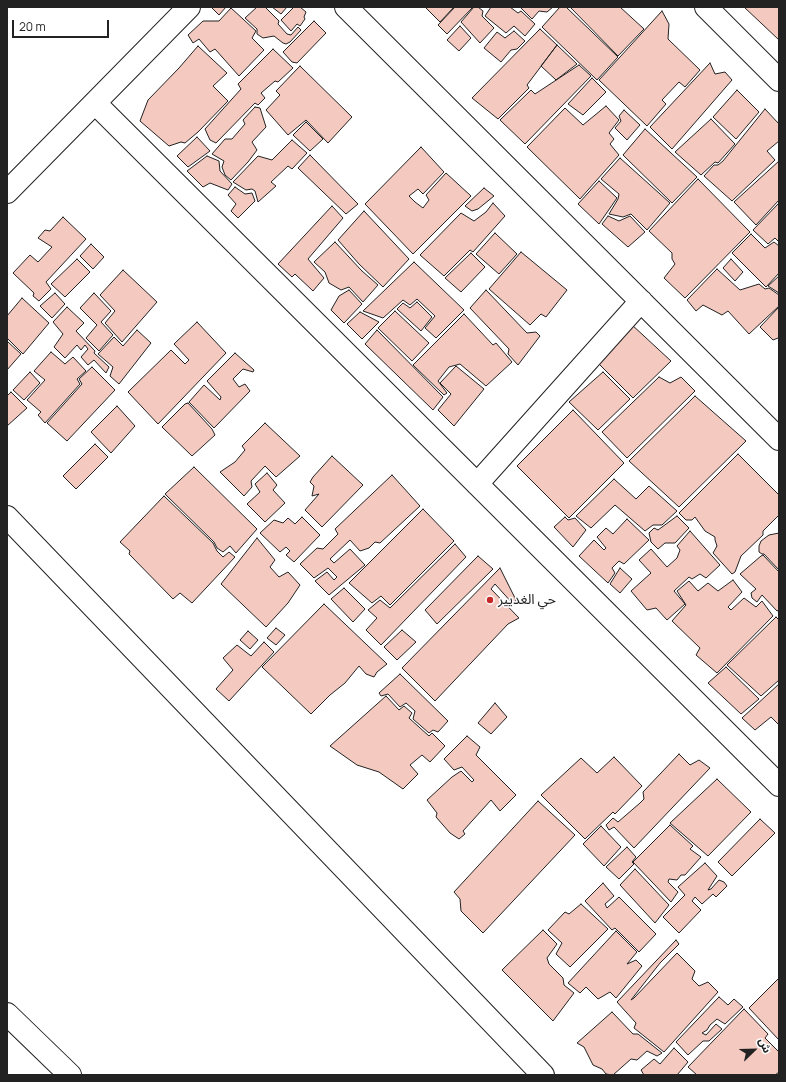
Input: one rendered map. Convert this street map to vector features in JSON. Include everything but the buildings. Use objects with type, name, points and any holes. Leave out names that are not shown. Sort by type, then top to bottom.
[{"type":"street","points":[[7,192],[189,7]]},
{"type":"street","points":[[346,7],[779,439]]},
{"type":"street","points":[[706,7],[779,80]]},
{"type":"street","points":[[95,103],[779,785]]},
{"type":"street","points":[[477,484],[641,301]]},
{"type":"street","points":[[7,517],[543,1075]]},
{"type":"street","points":[[7,1014],[70,1075]]},
{"type":"place","name":"حي الغديير","points":[[490,600]]}]
